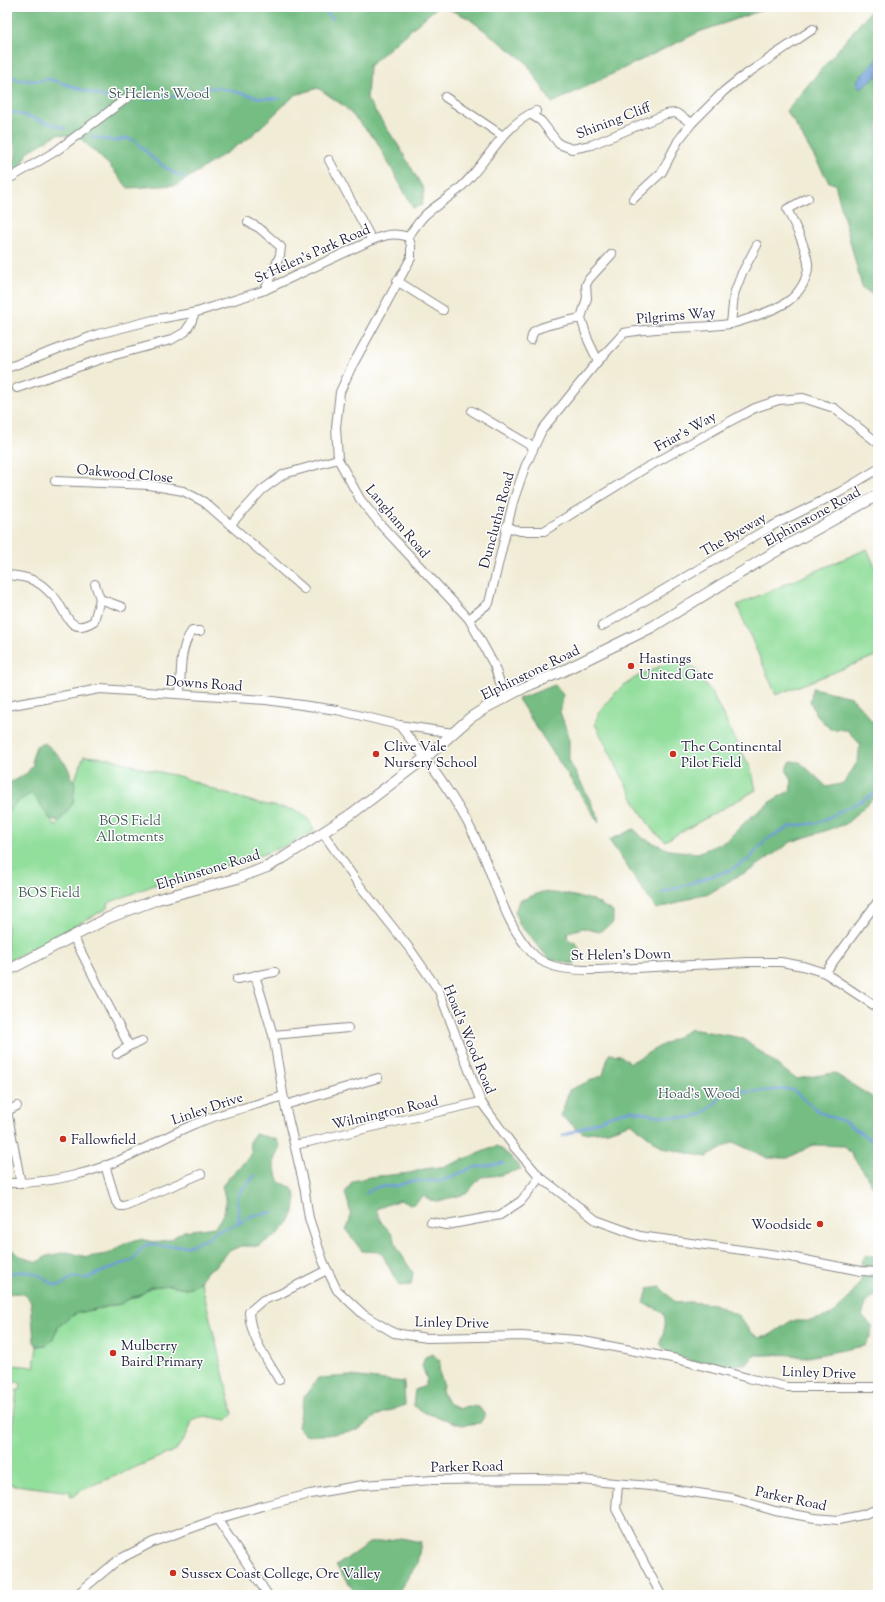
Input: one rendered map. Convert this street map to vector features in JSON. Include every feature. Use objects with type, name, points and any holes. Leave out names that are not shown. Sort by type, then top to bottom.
[{"type":"street","points":[[633,199],[662,172],[678,141],[692,123],[739,79],[813,29]]},
{"type":"street","points":[[7,180],[56,151],[132,95]]},
{"type":"street","points":[[408,236],[425,215],[459,189],[470,178],[503,136],[445,97]]},
{"type":"street","name":"Shining Cliff","points":[[503,136],[516,123],[533,112],[559,144],[572,149],[591,145],[666,114],[676,113],[692,123]]},
{"type":"street","points":[[330,160],[372,240]]},
{"type":"street","name":"Pilgrims Way","points":[[624,333],[731,324],[763,313],[787,302],[799,291],[807,276],[808,264],[804,247],[787,209],[808,198]]},
{"type":"street","points":[[248,222],[259,228],[281,247],[280,255],[265,290]]},
{"type":"street","name":"St Helen's Park Road","points":[[7,368],[98,334],[153,320],[195,312],[265,290],[387,234],[400,234],[408,236]]},
{"type":"street","name":"Langham Road","points":[[408,236],[411,245],[411,258],[350,368],[340,392],[336,427],[338,459],[360,499],[385,529],[469,619],[494,665],[505,697]]},
{"type":"street","name":"Pilgrims Way","points":[[731,324],[734,294],[742,273],[757,246]]},
{"type":"street","points":[[598,361],[588,340],[581,318],[587,298],[586,285],[589,279],[612,254]]},
{"type":"street","points":[[397,281],[442,310]]},
{"type":"street","points":[[17,388],[104,358],[171,340],[185,332],[191,323],[195,312]]},
{"type":"street","points":[[531,340],[532,335],[537,329],[581,318]]},
{"type":"street","name":"Dunclutha Road","points":[[469,619],[488,603],[513,502],[533,447],[542,430],[598,361],[624,333]]},
{"type":"street","name":"Friar's Way","points":[[506,527],[520,531],[544,531],[644,469],[718,427],[755,408],[779,400],[803,398],[834,408],[878,442]]},
{"type":"street","points":[[472,411],[533,447]]},
{"type":"street","points":[[230,524],[262,490],[284,474],[338,459]]},
{"type":"street","name":"The Byeway","points":[[602,626],[772,526],[840,492],[878,469]]},
{"type":"street","name":"Oakwood Close","points":[[55,481],[149,485],[183,491],[204,502],[304,589]]},
{"type":"street","name":"Elphinstone Road","points":[[7,971],[108,918],[135,907],[158,899],[238,878],[267,867],[350,815],[425,758],[470,718],[525,687],[561,672],[652,627],[773,553],[878,495]]},
{"type":"street","points":[[7,575],[32,579],[44,587],[57,600],[67,619],[75,625],[85,627],[94,621],[100,599],[95,584]]},
{"type":"street","points":[[100,599],[122,607]]},
{"type":"street","points":[[180,694],[181,672],[186,639],[192,631],[200,631]]},
{"type":"street","name":"Downs Road","points":[[7,706],[100,689],[266,700],[329,708],[399,724],[453,733]]},
{"type":"street","points":[[399,724],[425,758]]},
{"type":"street","name":"St Helen's Down","points":[[425,758],[457,804],[476,838],[506,912],[523,942],[535,956],[550,965],[573,970],[598,970],[748,962],[781,962],[803,966],[825,973],[878,1008]]},
{"type":"street","name":"Hoad's Wood Road","points":[[323,833],[357,882],[410,949],[439,991],[481,1102],[514,1147],[540,1177],[596,1220],[640,1236],[785,1256],[860,1271],[878,1272]]},
{"type":"street","points":[[825,973],[878,901]]},
{"type":"street","points":[[74,936],[129,1046]]},
{"type":"street","points":[[237,979],[275,972]]},
{"type":"street","points":[[255,976],[273,1035],[284,1100],[378,1078]]},
{"type":"street","points":[[273,1035],[348,1028]]},
{"type":"street","points":[[117,1054],[129,1046],[142,1041]]},
{"type":"street","name":"Linley Drive","points":[[7,1183],[21,1184],[47,1181],[105,1166],[165,1137],[203,1121],[284,1100],[304,1186],[309,1218],[327,1270],[337,1290],[364,1315],[394,1333],[427,1338],[521,1336],[578,1340],[677,1359],[748,1378],[788,1386],[878,1387]]},
{"type":"street","name":"Wilmington Road","points":[[295,1145],[481,1102]]},
{"type":"street","points":[[16,1106],[7,1111],[21,1184]]},
{"type":"street","points":[[105,1166],[117,1204],[120,1206],[124,1206],[201,1174]]},
{"type":"street","points":[[431,1222],[448,1225],[500,1214],[521,1201],[540,1177]]},
{"type":"street","points":[[279,1380],[249,1323],[249,1312],[263,1300],[280,1294],[327,1270]]},
{"type":"street","name":"Parker Road","points":[[76,1595],[110,1566],[130,1553],[153,1542],[217,1519],[310,1494],[362,1485],[406,1480],[580,1480],[650,1486],[732,1498],[775,1511],[815,1518],[838,1520],[862,1515],[878,1509]]},
{"type":"street","points":[[618,1484],[616,1509],[661,1595]]},
{"type":"street","points":[[217,1519],[268,1595]]},
{"type":"green space","name":"St Helen's Wood","points":[[7,7],[437,7],[369,66],[367,99],[398,145],[424,190],[422,205],[413,208],[376,140],[344,106],[318,88],[295,95],[249,138],[177,185],[128,188],[109,165],[80,138],[58,134],[29,151],[19,168],[7,173],[7,162],[16,158],[15,147],[7,130]]},
{"type":"green space","points":[[444,7],[771,7],[699,32],[552,103],[526,62],[468,18]]},
{"type":"green space","points":[[874,7],[878,7],[878,299],[862,287],[835,184],[829,182],[786,111]]},
{"type":"green space","points":[[867,549],[878,573],[878,655],[776,695],[737,605]]},
{"type":"green space","name":"The Continental Pilot Field","points":[[675,660],[695,669],[711,692],[751,769],[756,790],[665,841],[653,831],[637,806],[595,724],[596,719],[603,708],[623,686],[632,679],[644,673]]},
{"type":"green space","points":[[555,685],[563,695],[560,712],[569,737],[569,760],[598,816],[599,823],[518,699]]},
{"type":"green space","points":[[813,688],[851,697],[867,714],[872,722],[878,723],[878,794],[846,824],[791,842],[751,870],[734,878],[710,893],[695,896],[675,904],[656,909],[609,840],[634,829],[643,838],[669,850],[698,853],[726,841],[747,820],[776,798],[790,791],[792,781],[786,769],[791,761],[800,762],[827,787],[844,783],[858,761],[860,744],[847,730],[830,729],[816,715],[810,701]]},
{"type":"green space","points":[[45,743],[67,766],[75,784],[73,803],[60,821],[50,819],[36,798],[31,794],[20,800],[7,812],[7,784],[26,774],[33,765],[32,759],[36,746]]},
{"type":"green space","name":"BOS Field Allotments","points":[[84,756],[109,758],[146,769],[182,777],[220,792],[257,803],[295,810],[309,819],[314,831],[290,844],[256,857],[211,871],[162,882],[108,903],[108,908],[7,962],[7,795],[31,794],[36,798],[56,827]]},
{"type":"green space","points":[[542,892],[564,894],[593,900],[613,912],[613,923],[599,932],[583,928],[568,932],[567,939],[576,943],[583,956],[573,964],[549,959],[519,924],[515,912],[519,901]]},
{"type":"green space","name":"Hoad's Wood","points":[[691,1029],[742,1038],[796,1079],[834,1073],[878,1101],[878,1197],[867,1176],[845,1146],[813,1145],[788,1158],[768,1158],[733,1142],[707,1157],[663,1148],[631,1123],[608,1131],[583,1133],[561,1116],[569,1090],[603,1075],[609,1054],[620,1055],[630,1063]]},
{"type":"green space","points":[[255,1134],[276,1139],[280,1147],[274,1161],[276,1173],[280,1182],[291,1187],[296,1196],[294,1212],[289,1222],[276,1236],[257,1246],[241,1246],[229,1251],[214,1267],[208,1270],[196,1286],[185,1288],[170,1285],[151,1287],[139,1296],[133,1297],[120,1304],[77,1313],[58,1327],[52,1340],[46,1345],[37,1346],[34,1342],[31,1303],[29,1299],[27,1296],[21,1294],[7,1294],[7,1227],[9,1231],[9,1245],[15,1253],[38,1262],[47,1256],[67,1252],[87,1257],[108,1254],[126,1243],[139,1239],[155,1242],[169,1240],[184,1231],[215,1227],[222,1217],[225,1208],[225,1198],[222,1186],[252,1153],[250,1143]]},
{"type":"green space","points":[[497,1146],[510,1156],[521,1169],[501,1175],[481,1177],[466,1194],[438,1201],[430,1200],[424,1196],[412,1205],[400,1200],[376,1209],[381,1222],[392,1234],[398,1249],[413,1273],[411,1285],[399,1286],[381,1252],[362,1251],[346,1230],[350,1221],[350,1216],[345,1193],[353,1181],[370,1177],[410,1173],[424,1169],[447,1166]]},
{"type":"green space","points":[[866,1255],[878,1257],[878,1294],[867,1301],[862,1316],[872,1326],[871,1337],[864,1346],[803,1358],[792,1355],[754,1355],[748,1363],[728,1367],[696,1362],[668,1354],[660,1343],[665,1325],[664,1316],[658,1309],[644,1303],[648,1289],[660,1287],[676,1303],[689,1302],[714,1304],[739,1316],[751,1333],[759,1338],[770,1335],[791,1321],[810,1321],[831,1315],[848,1299],[861,1281],[863,1269],[861,1261]]},
{"type":"green space","name":"Mulberry Baird Primary","points":[[201,1281],[233,1414],[227,1420],[205,1416],[193,1419],[186,1436],[176,1450],[80,1491],[73,1497],[70,1496],[71,1492],[7,1484],[7,1472],[17,1390],[20,1390],[21,1383],[9,1381],[11,1365],[34,1367],[37,1346],[46,1345],[52,1340],[58,1327],[77,1313],[120,1304],[133,1297],[139,1296],[151,1287],[170,1285],[185,1288],[196,1286]]},
{"type":"green space","points":[[433,1354],[440,1361],[439,1372],[443,1383],[442,1391],[448,1403],[459,1409],[467,1406],[479,1407],[485,1415],[480,1423],[462,1425],[423,1412],[413,1405],[415,1390],[425,1386],[427,1379],[422,1366],[425,1357]]},
{"type":"green space","points":[[350,1376],[404,1382],[405,1405],[376,1416],[358,1430],[327,1435],[305,1435],[298,1427],[304,1397],[318,1378]]},
{"type":"green space","points":[[401,1538],[421,1542],[417,1564],[396,1595],[357,1595],[336,1566],[369,1543]]},
{"type":"water","points":[[878,59],[878,75],[861,88],[856,85],[858,79]]},
{"type":"waterway","points":[[319,7],[333,19]]},
{"type":"waterway","points":[[7,74],[19,80],[37,81],[49,79],[111,99]]},
{"type":"waterway","points":[[145,99],[166,96],[188,97],[204,88],[221,88],[260,98],[279,99]]},
{"type":"waterway","points":[[7,111],[65,128]]},
{"type":"waterway","points":[[92,137],[116,141],[126,138],[134,140],[155,160],[184,178]]},
{"type":"waterway","points":[[662,893],[730,870],[748,860],[767,839],[791,826],[818,823],[878,792]]},
{"type":"waterway","points":[[563,1136],[610,1116],[631,1110],[652,1115],[688,1118],[702,1114],[715,1104],[728,1089],[735,1088],[747,1092],[788,1089],[794,1091],[818,1111],[844,1121],[874,1142],[878,1143]]},
{"type":"waterway","points":[[366,1193],[377,1187],[397,1186],[411,1181],[442,1181],[472,1168],[503,1163]]},
{"type":"waterway","points":[[238,1223],[239,1194],[255,1175]]},
{"type":"waterway","points":[[7,1274],[29,1272],[41,1276],[50,1283],[60,1286],[71,1278],[87,1278],[132,1261],[144,1246],[150,1244],[162,1246],[188,1246],[209,1238],[217,1231],[238,1224],[251,1216],[273,1212]]},
{"type":"place","name":"Hastings United Gate","points":[[631,666]]},
{"type":"place","name":"Clive Vale Nursery School","points":[[376,754]]},
{"type":"place","name":"The Continental Pilot Field","points":[[673,754]]},
{"type":"place","name":"Fallowfield","points":[[63,1139]]},
{"type":"place","name":"Woodside","points":[[820,1224]]},
{"type":"place","name":"Mulberry Baird Primary","points":[[113,1353]]},
{"type":"place","name":"Sussex Coast College, Ore Valley","points":[[173,1573]]},
{"type":"park label","name":"BOS Field","points":[[49,892]]}]
